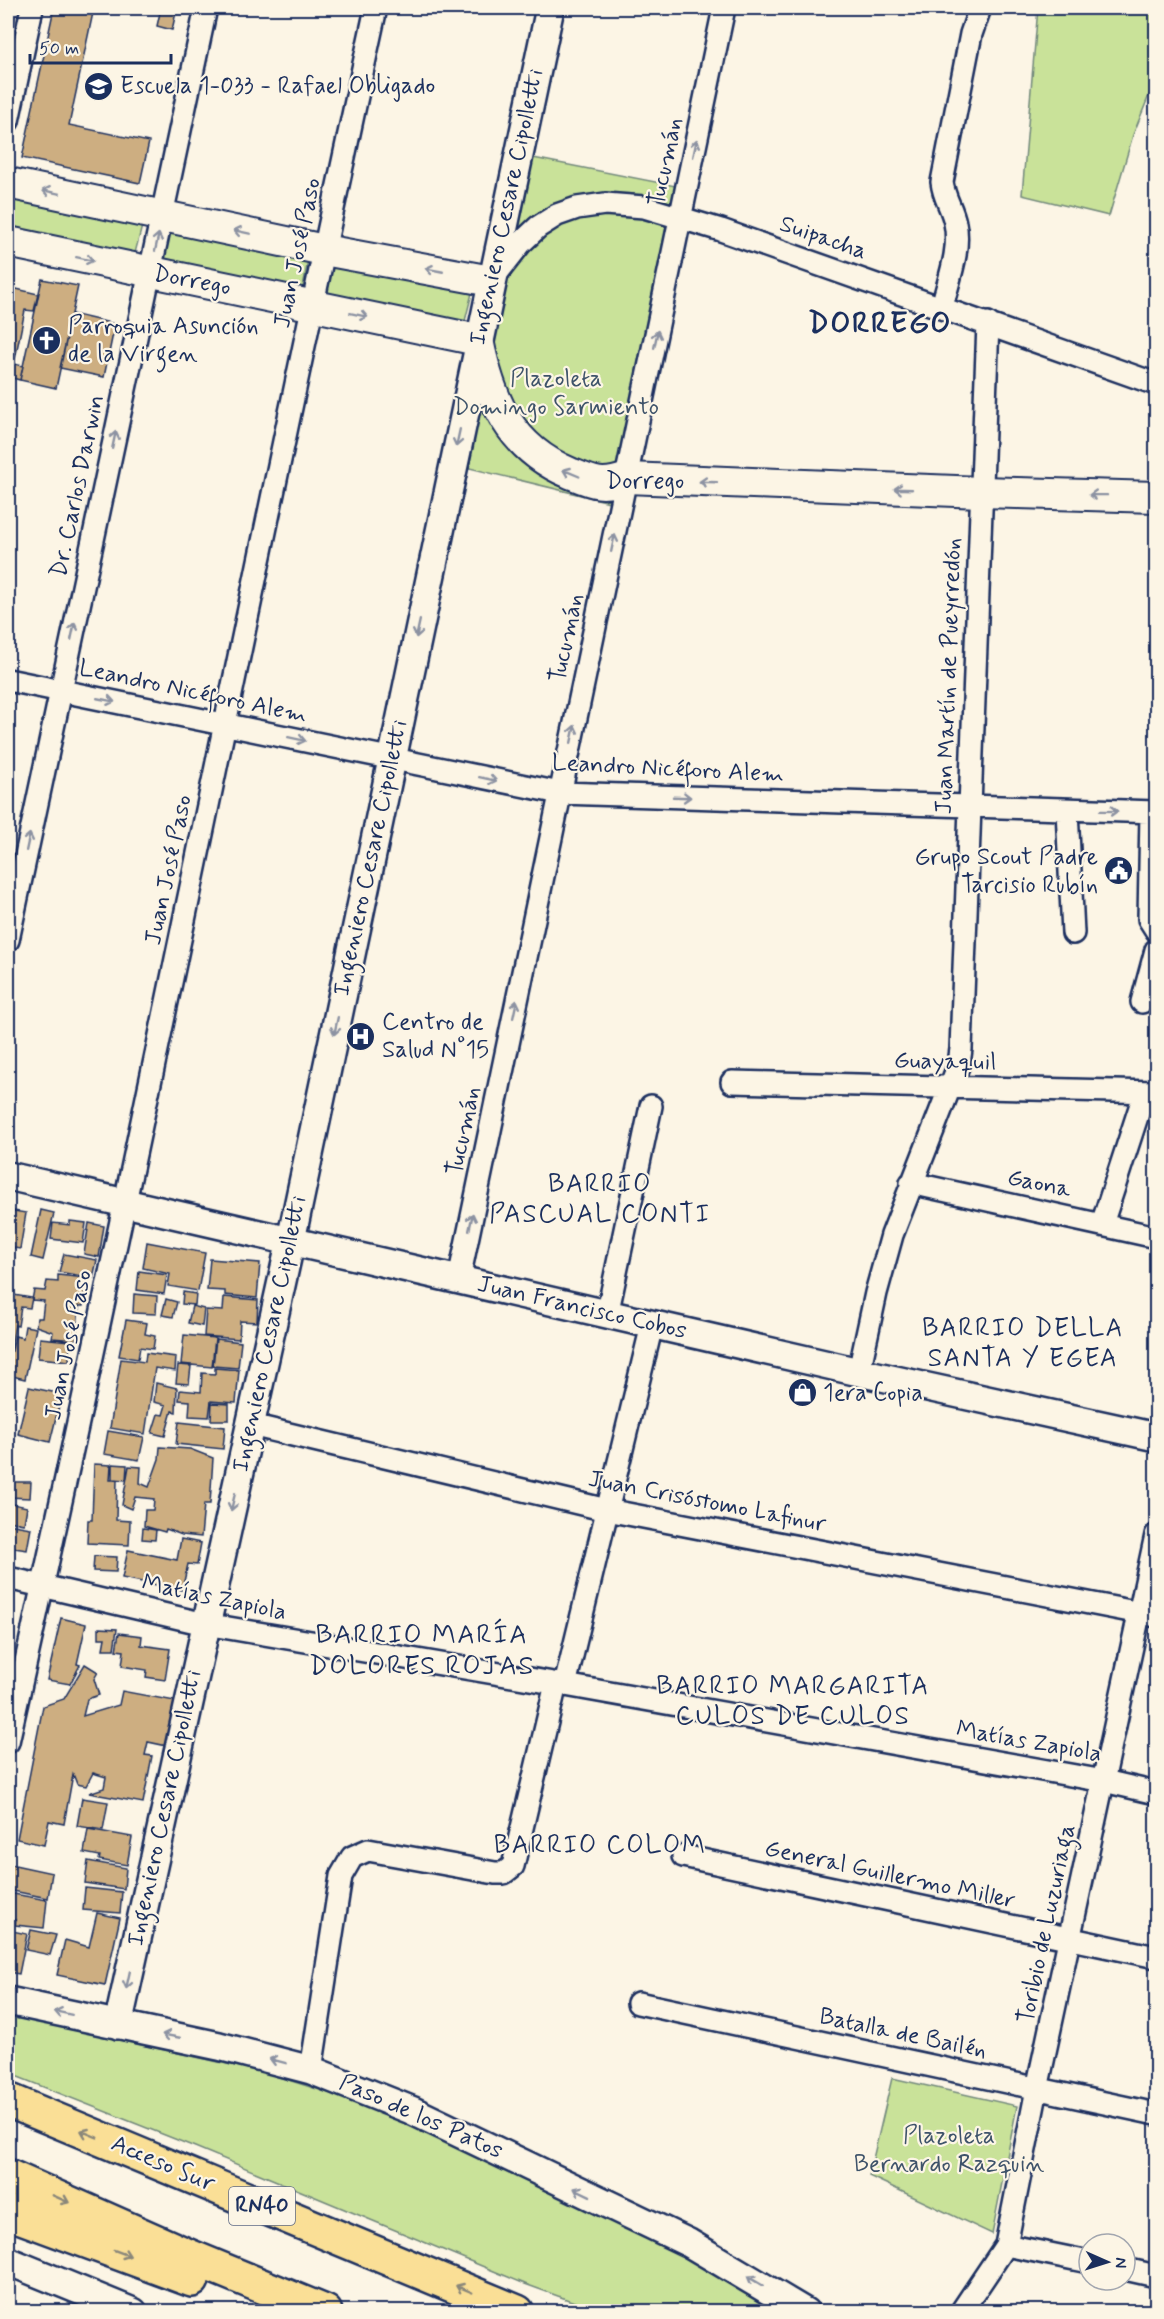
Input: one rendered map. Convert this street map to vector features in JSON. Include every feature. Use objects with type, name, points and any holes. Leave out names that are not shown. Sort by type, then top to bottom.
[{"type":"highway","name":"Acceso Sur","points":[[8,2100],[517,2312]]},
{"type":"highway","points":[[8,2176],[191,2257],[325,2312]]},
{"type":"highway","points":[[8,2212],[278,2312]]},
{"type":"main road","points":[[8,183],[324,249],[491,281]]},
{"type":"main road","name":"Dorrego","points":[[8,242],[478,340],[485,374],[498,405],[512,430],[526,446],[552,465],[585,479],[607,485],[627,478],[1156,497]]},
{"type":"street","points":[[8,121],[32,8]]},
{"type":"street","name":"Dr. Carlos Darwin","points":[[8,940],[206,8]]},
{"type":"street","name":"Juan José Paso","points":[[8,1742],[126,1203],[376,8]]},
{"type":"street","name":"Ingeniero Cesare Cipolletti","points":[[118,2025],[291,1240],[478,340],[550,8]]},
{"type":"street","name":"Tucumán","points":[[459,1279],[724,8]]},
{"type":"street","points":[[942,307],[957,248],[955,222],[943,195],[942,182],[970,34],[980,8]]},
{"type":"street","name":"Suipacha","points":[[491,281],[520,243],[538,227],[557,215],[577,208],[605,204],[644,207],[681,217],[942,307],[1156,384]]},
{"type":"street","name":"Juan Martín de Pueyrredón","points":[[859,1372],[876,1293],[890,1244],[911,1182],[959,1064],[963,1036],[988,323]]},
{"type":"street","name":"Leandro Nicéforo Alem","points":[[8,680],[560,793],[1154,812]]},
{"type":"street","points":[[1067,810],[1073,933]]},
{"type":"street","points":[[1154,812],[1149,919],[1156,930]]},
{"type":"street","points":[[1142,1002],[1156,950]]},
{"type":"street","name":"Guayaquil","points":[[732,1082],[1150,1092]]},
{"type":"street","points":[[1102,1224],[1150,1092]]},
{"type":"street","points":[[607,1315],[651,1106]]},
{"type":"street","name":"Juan Francisco Cobos","points":[[8,1176],[607,1315],[1156,1437]]},
{"type":"street","name":"Gaona","points":[[911,1182],[1156,1236]]},
{"type":"street","points":[[311,2070],[341,1876],[352,1857],[368,1850],[495,1873],[504,1873],[513,1866],[607,1510],[652,1325]]},
{"type":"street","name":"Juan Crisóstomo Lafinur","points":[[250,1425],[607,1510],[1148,1615]]},
{"type":"street","name":"Toribio de Luzuriaga","points":[[961,2312],[1006,2245],[1037,2089],[1104,1781],[1148,1615],[1156,1535]]},
{"type":"street","name":"Matías Zapiola","points":[[8,1578],[205,1624],[560,1684],[1156,1792]]},
{"type":"street","name":"General Guillermo Miller","points":[[683,1856],[1156,1957]]},
{"type":"street","name":"Paso de los Patos","points":[[8,2001],[219,2046],[311,2070],[411,2110],[689,2242],[805,2312]]},
{"type":"street","name":"Batalla de Bailén","points":[[638,2003],[1156,2114]]},
{"type":"street","points":[[1006,2245],[1077,2260]]},
{"type":"street","points":[[8,2261],[133,2312]]},
{"type":"street","points":[[1137,2272],[1156,2276]]},
{"type":"green space","points":[[1038,8],[1153,8],[1156,10],[1156,78],[1133,135],[1109,216],[1022,195]]},
{"type":"green space","name":"Plazoleta Domingo Sarmiento","points":[[518,155],[686,188],[622,505],[453,464]]},
{"type":"green space","points":[[8,195],[142,226],[135,253],[8,229]]},
{"type":"green space","points":[[170,231],[308,260],[303,287],[300,289],[165,261]]},
{"type":"green space","points":[[333,266],[470,290],[472,293],[465,321],[463,323],[327,293]]},
{"type":"green space","points":[[8,2015],[263,2072],[342,2097],[464,2148],[530,2183],[621,2224],[690,2260],[778,2311],[599,2311],[525,2284],[195,2147],[8,2073]]},
{"type":"green space","name":"Plazoleta Bernardo Razquin","points":[[892,2078],[1017,2106],[992,2234],[869,2176]]},
{"type":"building","points":[[54,8],[94,8],[69,125],[149,142],[140,183],[22,158]]},
{"type":"building","points":[[161,8],[177,8],[172,30],[157,26]]},
{"type":"building","name":"Parroquia Asunción de la Virgen","points":[[42,279],[78,286],[56,388],[20,380]]},
{"type":"building","points":[[8,287],[38,294],[34,311],[25,310],[14,364],[23,366],[20,380],[8,377]]},
{"type":"building","points":[[72,314],[115,324],[104,377],[60,368]]},
{"type":"building","points":[[8,1210],[26,1213],[20,1249],[8,1247]]},
{"type":"building","points":[[41,1210],[54,1213],[43,1260],[31,1257]]},
{"type":"building","points":[[70,1221],[86,1223],[83,1243],[51,1239],[53,1223],[70,1225]]},
{"type":"building","points":[[89,1223],[104,1226],[99,1257],[84,1254]]},
{"type":"building","points":[[147,1242],[205,1253],[198,1291],[168,1286],[170,1274],[143,1268]]},
{"type":"building","points":[[64,1254],[97,1260],[93,1278],[59,1272]]},
{"type":"building","points":[[210,1259],[260,1263],[257,1298],[225,1295],[225,1291],[207,1290]]},
{"type":"building","points":[[139,1271],[167,1275],[164,1294],[137,1290]]},
{"type":"building","points":[[58,1275],[86,1278],[83,1306],[79,1306],[76,1340],[52,1338],[53,1332],[36,1326],[37,1318],[42,1318],[44,1301],[32,1300],[34,1290],[45,1291],[47,1281],[58,1282]]},
{"type":"building","points":[[183,1292],[196,1294],[195,1305],[182,1304]]},
{"type":"building","points":[[8,1294],[32,1298],[30,1308],[21,1307],[11,1348],[8,1348]]},
{"type":"building","points":[[134,1294],[157,1296],[156,1314],[133,1313]]},
{"type":"building","points":[[224,1297],[258,1300],[257,1322],[240,1321],[239,1339],[204,1336],[206,1310],[223,1311]]},
{"type":"building","points":[[166,1299],[177,1302],[173,1317],[162,1315]]},
{"type":"building","points":[[192,1306],[204,1309],[202,1326],[188,1323]]},
{"type":"building","points":[[126,1320],[147,1323],[145,1334],[155,1336],[153,1349],[140,1347],[138,1359],[119,1356]]},
{"type":"building","points":[[25,1326],[36,1328],[25,1379],[8,1375],[8,1350],[12,1351],[15,1336],[23,1338]]},
{"type":"building","points":[[184,1335],[215,1338],[212,1367],[181,1364]]},
{"type":"building","points":[[40,1338],[70,1341],[69,1361],[38,1358]]},
{"type":"building","points":[[216,1339],[241,1342],[238,1368],[213,1366]]},
{"type":"building","points":[[146,1353],[176,1357],[175,1371],[155,1368],[145,1434],[110,1428],[121,1359],[145,1362]]},
{"type":"building","points":[[178,1365],[191,1366],[189,1384],[176,1383]]},
{"type":"building","points":[[215,1368],[239,1370],[236,1403],[211,1401],[209,1417],[189,1416],[190,1401],[179,1400],[180,1390],[201,1392],[202,1373],[215,1374]]},
{"type":"building","points":[[8,1379],[14,1379],[10,1422],[8,1422]]},
{"type":"building","points":[[156,1383],[177,1388],[176,1412],[172,1411],[165,1436],[152,1433],[158,1414],[163,1415],[166,1405],[154,1402]]},
{"type":"building","points":[[29,1387],[62,1394],[50,1442],[18,1434]]},
{"type":"building","points":[[212,1403],[229,1404],[229,1420],[211,1420]]},
{"type":"building","points":[[179,1422],[225,1427],[223,1449],[176,1444]]},
{"type":"building","points":[[8,1425],[12,1426],[10,1441],[8,1440]]},
{"type":"building","points":[[108,1431],[144,1437],[139,1460],[104,1454]]},
{"type":"building","points":[[8,1442],[14,1443],[12,1465],[8,1465]]},
{"type":"building","points":[[160,1447],[190,1449],[213,1458],[210,1504],[204,1504],[201,1537],[182,1535],[166,1529],[165,1532],[144,1526],[145,1510],[153,1510],[154,1499],[135,1497],[131,1509],[122,1505],[129,1466],[141,1467],[140,1483],[149,1487],[159,1459]]},
{"type":"building","points":[[94,1464],[111,1465],[110,1480],[117,1480],[116,1520],[130,1521],[129,1545],[87,1543],[88,1520],[92,1520]]},
{"type":"building","points":[[112,1464],[127,1465],[126,1480],[112,1479]]},
{"type":"building","points":[[8,1472],[11,1472],[10,1482],[31,1482],[30,1498],[8,1497]]},
{"type":"building","points":[[8,1503],[27,1507],[24,1524],[8,1521]]},
{"type":"building","points":[[8,1524],[31,1528],[27,1550],[8,1547]]},
{"type":"building","points":[[143,1528],[156,1530],[155,1540],[142,1539]]},
{"type":"building","points":[[181,1539],[201,1543],[197,1565],[188,1564],[182,1590],[122,1578],[128,1550],[177,1560]]},
{"type":"building","points":[[94,1556],[117,1557],[116,1572],[93,1571]]},
{"type":"building","points":[[61,1618],[86,1624],[77,1664],[80,1665],[70,1684],[47,1680]]},
{"type":"building","points":[[8,1620],[13,1621],[11,1635],[8,1634]]},
{"type":"building","points":[[99,1628],[117,1629],[114,1649],[103,1649],[105,1638],[99,1638]]},
{"type":"building","points":[[119,1633],[142,1636],[141,1645],[170,1649],[165,1680],[146,1677],[147,1670],[122,1666],[124,1651],[116,1650]]},
{"type":"building","points":[[85,1664],[98,1672],[94,1679],[99,1695],[87,1699],[83,1716],[119,1705],[122,1691],[175,1701],[167,1746],[148,1742],[145,1755],[152,1756],[143,1803],[89,1793],[104,1788],[106,1777],[93,1773],[86,1786],[77,1784],[73,1774],[64,1824],[49,1821],[44,1845],[17,1839],[43,1706],[64,1699]]},
{"type":"building","points":[[82,1798],[108,1802],[103,1830],[77,1826]]},
{"type":"building","points":[[88,1829],[132,1837],[127,1865],[99,1860],[100,1856],[84,1853]]},
{"type":"building","points":[[88,1861],[126,1868],[124,1889],[85,1883]]},
{"type":"building","points":[[10,1864],[52,1873],[48,1898],[8,1890]]},
{"type":"building","points":[[85,1888],[122,1892],[120,1913],[83,1910]]},
{"type":"building","points":[[8,1893],[47,1900],[44,1928],[15,1925],[16,1920],[8,1918]]},
{"type":"building","points":[[97,1913],[120,1918],[105,1985],[57,1975],[65,1940],[89,1947]]},
{"type":"building","points":[[8,1923],[13,1924],[12,1931],[27,1934],[19,1974],[8,1972]]},
{"type":"building","points":[[31,1930],[56,1935],[50,1955],[26,1950]]},
{"type":"place","name":"Escuela 1-033 - Rafael Obligado","points":[[99,86]]},
{"type":"place","name":"Parroquia Asunción de la Virgen","points":[[47,340]]},
{"type":"place","name":"Grupo Scout Padre Tarcisio Rubín","points":[[1119,871]]},
{"type":"place","name":"Centro de Salud N°15","points":[[361,1036]]},
{"type":"place","name":"1era Copia","points":[[802,1393]]},
{"type":"district","name":"DORREGO","points":[[880,323]]},
{"type":"district","name":"BARRIO PASCUAL CONTI","points":[[600,1200]]},
{"type":"district","name":"BARRIO DELLA SANTA Y EGEA","points":[[1023,1344]]},
{"type":"district","name":"BARRIO MARÍA DOLORES ROJAS","points":[[422,1650]]},
{"type":"district","name":"BARRIO MARGARITA CULOS DE CULOS","points":[[793,1702]]},
{"type":"district","name":"BARRIO COLOM","points":[[600,1846]]}]
